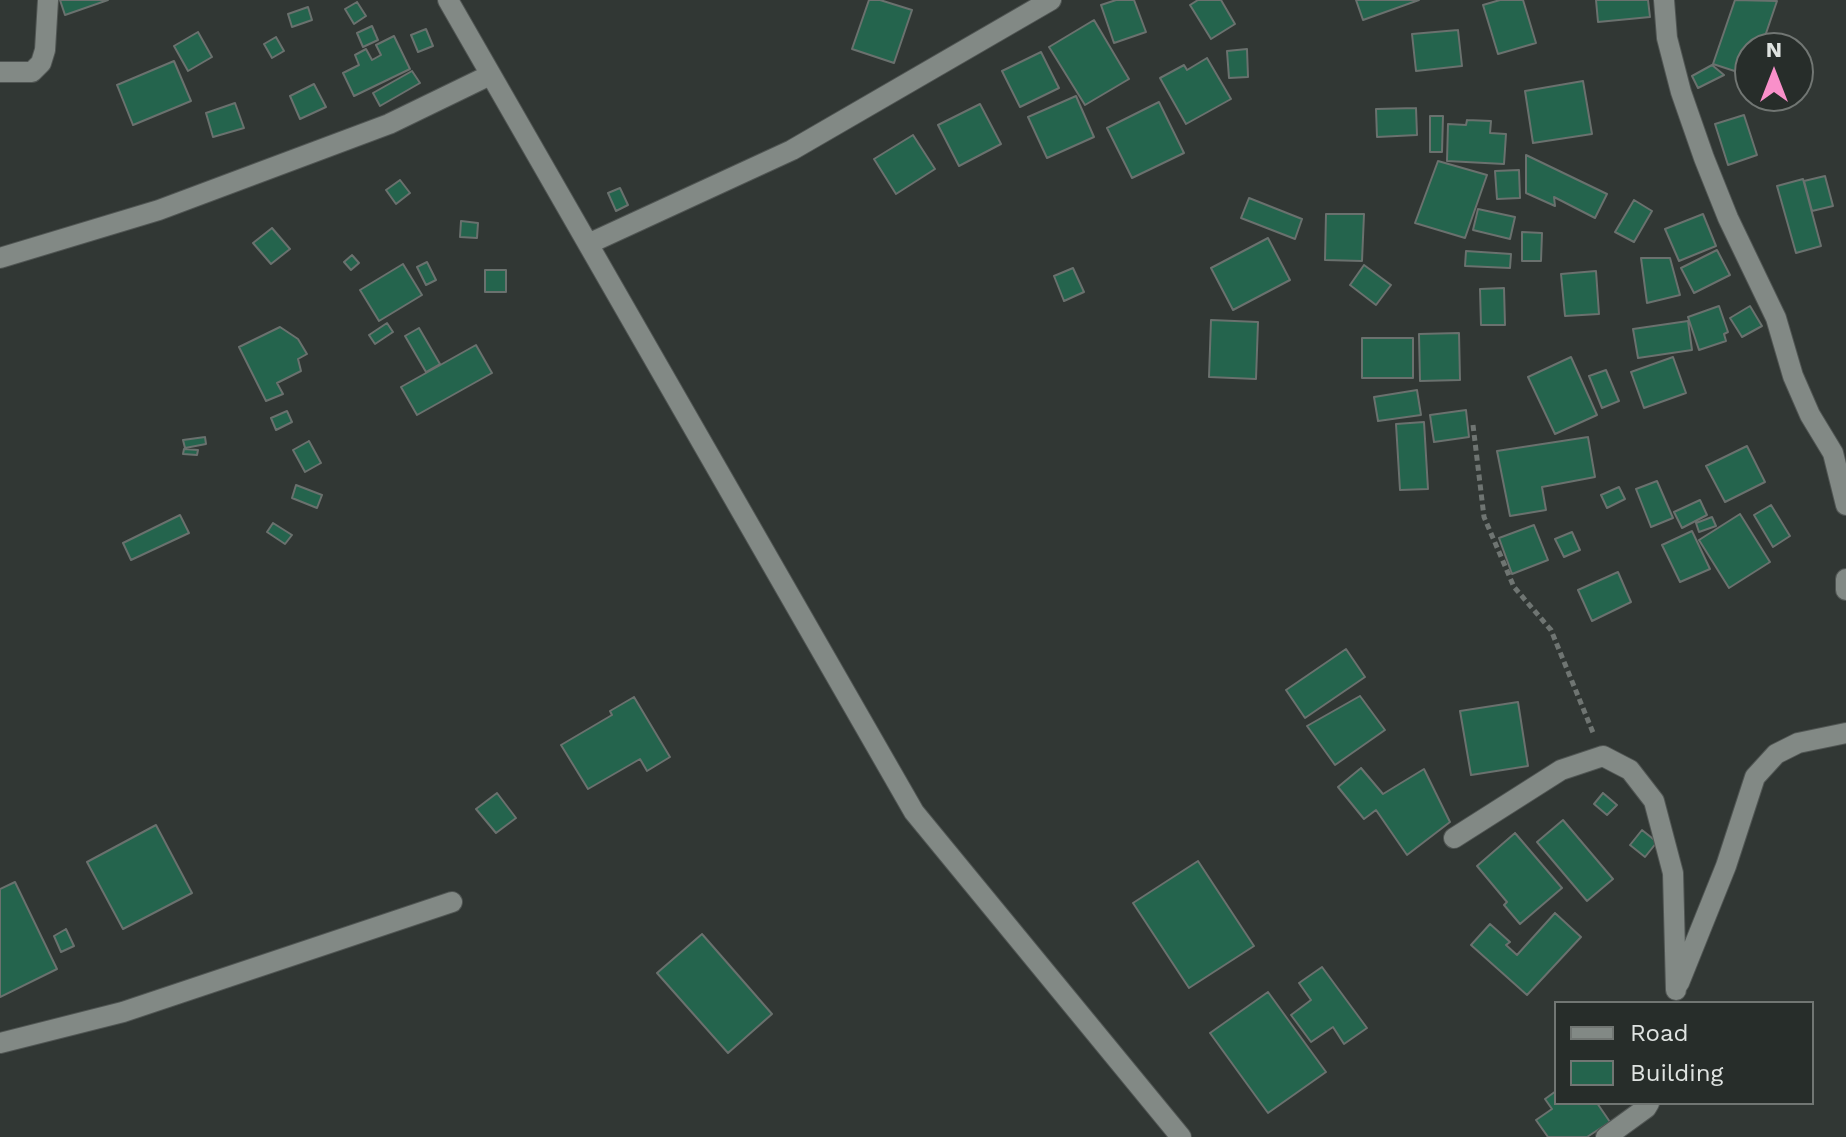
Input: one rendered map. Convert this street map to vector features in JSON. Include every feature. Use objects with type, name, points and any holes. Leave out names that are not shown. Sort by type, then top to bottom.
[{"type":"street","points":[[0,72],[32,72],[41,63],[45,50],[48,0]]},
{"type":"street","points":[[448,0],[914,812],[1181,1137]]},
{"type":"street","points":[[588,244],[792,150],[1051,0]]},
{"type":"street","points":[[1664,0],[1667,38],[1681,92],[1704,158],[1728,218],[1776,318],[1793,376],[1810,415],[1833,453],[1846,505]]},
{"type":"street","points":[[0,258],[159,210],[375,129],[490,75]]},
{"type":"street","points":[[1846,579],[1846,590]]},
{"type":"street","points":[[1675,996],[1726,866],[1755,777],[1776,754],[1798,743],[1846,733]]},
{"type":"street","points":[[1454,838],[1561,770],[1603,756],[1630,770],[1654,801],[1673,873],[1675,996]]},
{"type":"street","points":[[0,1043],[123,1012],[452,902]]},
{"type":"street","points":[[1606,1137],[1648,1105]]},
{"type":"path","points":[[1473,425],[1484,517],[1514,587],[1551,630],[1603,756]]},
{"type":"building","points":[[60,0],[108,0],[65,15]]},
{"type":"building","points":[[869,0],[880,0],[912,10],[894,63],[852,49]]},
{"type":"building","points":[[1116,0],[1134,0],[1146,32],[1114,43],[1101,5]]},
{"type":"building","points":[[1198,0],[1221,0],[1235,24],[1211,39],[1190,5]]},
{"type":"building","points":[[1356,0],[1419,0],[1363,20]]},
{"type":"building","points":[[1500,0],[1523,0],[1536,43],[1498,54],[1483,5]]},
{"type":"building","points":[[1596,0],[1648,0],[1650,17],[1598,22]]},
{"type":"building","points":[[1735,0],[1777,1],[1766,32],[1734,32],[1734,71],[1713,64]]},
{"type":"building","points":[[357,2],[366,16],[354,24],[345,9]]},
{"type":"building","points":[[308,7],[312,20],[292,27],[288,14]]},
{"type":"building","points":[[1094,20],[1129,79],[1085,105],[1049,47]]},
{"type":"building","points":[[372,26],[378,40],[363,47],[357,33]]},
{"type":"building","points":[[426,29],[433,46],[418,52],[411,35]]},
{"type":"building","points":[[1458,30],[1462,66],[1416,71],[1412,34]]},
{"type":"building","points":[[198,32],[212,57],[188,71],[174,46]]},
{"type":"building","points":[[394,36],[410,69],[354,96],[343,73],[359,65],[355,55],[366,49],[372,60],[381,55],[376,45]]},
{"type":"building","points":[[276,37],[284,51],[272,58],[264,44]]},
{"type":"building","points":[[1247,49],[1248,77],[1229,78],[1227,51]]},
{"type":"building","points":[[1041,52],[1059,88],[1020,107],[1002,71]]},
{"type":"building","points":[[1207,58],[1231,99],[1186,124],[1160,78],[1184,65],[1187,70]]},
{"type":"building","points":[[174,61],[191,101],[133,125],[117,85]]},
{"type":"building","points":[[1712,65],[1724,75],[1698,88],[1692,76]]},
{"type":"building","points":[[412,71],[420,83],[380,106],[373,93]]},
{"type":"building","points":[[1583,81],[1592,134],[1533,143],[1525,91]]},
{"type":"building","points":[[314,84],[326,107],[300,119],[290,96]]},
{"type":"building","points":[[1076,96],[1094,137],[1047,158],[1028,117]]},
{"type":"building","points":[[1159,102],[1184,153],[1132,178],[1107,128]]},
{"type":"building","points":[[235,103],[244,128],[213,137],[206,113]]},
{"type":"building","points":[[980,104],[1001,144],[959,166],[938,125]]},
{"type":"building","points":[[1416,108],[1417,135],[1377,137],[1376,109]]},
{"type":"building","points":[[1744,115],[1757,155],[1728,165],[1715,124]]},
{"type":"building","points":[[1430,116],[1443,116],[1442,152],[1430,152]]},
{"type":"building","points":[[1467,120],[1491,121],[1490,133],[1506,134],[1504,164],[1447,161],[1448,124],[1466,125]]},
{"type":"building","points":[[913,135],[935,169],[896,194],[874,159]]},
{"type":"building","points":[[1526,155],[1607,194],[1595,218],[1554,197],[1555,206],[1526,193]]},
{"type":"building","points":[[1438,161],[1487,175],[1465,238],[1415,223]]},
{"type":"building","points":[[1519,170],[1520,198],[1497,199],[1495,171]]},
{"type":"building","points":[[1825,176],[1833,206],[1812,211],[1804,181]]},
{"type":"building","points":[[1803,179],[1821,246],[1796,253],[1777,186]]},
{"type":"building","points":[[400,180],[410,193],[396,204],[386,190]]},
{"type":"building","points":[[620,188],[628,205],[616,211],[608,193]]},
{"type":"building","points":[[1249,198],[1302,219],[1295,239],[1241,218]]},
{"type":"building","points":[[1634,200],[1652,211],[1634,242],[1615,232]]},
{"type":"building","points":[[1478,209],[1515,217],[1510,239],[1473,230]]},
{"type":"building","points":[[1326,214],[1364,214],[1362,261],[1325,260]]},
{"type":"building","points":[[1703,214],[1716,246],[1679,261],[1665,229]]},
{"type":"building","points":[[461,221],[478,223],[477,238],[460,237]]},
{"type":"building","points":[[272,228],[290,249],[271,264],[253,243]]},
{"type":"building","points":[[1522,232],[1542,233],[1541,261],[1522,261]]},
{"type":"building","points":[[1268,238],[1290,280],[1233,310],[1211,268]]},
{"type":"building","points":[[1717,250],[1730,275],[1694,293],[1681,268]]},
{"type":"building","points":[[1466,251],[1511,254],[1510,268],[1465,266]]},
{"type":"building","points":[[352,255],[359,263],[351,270],[344,262]]},
{"type":"building","points":[[1641,258],[1670,258],[1680,295],[1647,303]]},
{"type":"building","points":[[427,262],[436,280],[426,285],[417,267]]},
{"type":"building","points":[[403,264],[422,295],[379,321],[360,290]]},
{"type":"building","points":[[1364,265],[1391,285],[1376,305],[1350,285]]},
{"type":"building","points":[[1073,268],[1084,292],[1064,301],[1054,276]]},
{"type":"building","points":[[485,270],[506,270],[506,292],[485,292]]},
{"type":"building","points":[[1596,271],[1599,314],[1565,316],[1561,274]]},
{"type":"building","points":[[1504,288],[1505,325],[1481,325],[1480,289]]},
{"type":"building","points":[[1719,306],[1728,332],[1724,334],[1726,341],[1699,350],[1688,317]]},
{"type":"building","points":[[1750,306],[1762,326],[1742,337],[1730,318]]},
{"type":"building","points":[[1211,320],[1258,322],[1256,379],[1209,377]]},
{"type":"building","points":[[1688,321],[1692,350],[1638,358],[1633,329]]},
{"type":"building","points":[[387,323],[393,332],[375,344],[369,335]]},
{"type":"building","points":[[280,327],[298,339],[307,354],[298,359],[301,371],[277,383],[283,394],[266,401],[239,347]]},
{"type":"building","points":[[419,328],[440,364],[426,372],[405,336]]},
{"type":"building","points":[[1459,333],[1460,380],[1420,381],[1419,334]]},
{"type":"building","points":[[1362,338],[1413,338],[1413,378],[1362,378]]},
{"type":"building","points":[[476,345],[492,373],[417,415],[401,387]]},
{"type":"building","points":[[1571,357],[1597,415],[1555,434],[1528,377]]},
{"type":"building","points":[[1673,357],[1686,393],[1644,408],[1631,372]]},
{"type":"building","points":[[1606,370],[1619,401],[1602,408],[1589,376]]},
{"type":"building","points":[[1417,390],[1421,415],[1378,421],[1374,397]]},
{"type":"building","points":[[1466,410],[1469,437],[1434,442],[1430,415]]},
{"type":"building","points":[[287,411],[292,422],[276,430],[271,418]]},
{"type":"building","points":[[1424,422],[1428,489],[1400,490],[1396,424]]},
{"type":"building","points":[[205,437],[206,444],[185,448],[183,440]]},
{"type":"building","points":[[1588,437],[1595,477],[1542,487],[1546,510],[1510,516],[1497,451]]},
{"type":"building","points":[[309,441],[321,463],[305,472],[293,450]]},
{"type":"building","points":[[1747,446],[1765,482],[1725,502],[1706,466]]},
{"type":"building","points":[[184,449],[198,450],[197,455],[183,454]]},
{"type":"building","points":[[1657,481],[1673,518],[1651,527],[1636,489]]},
{"type":"building","points":[[296,485],[322,495],[317,508],[292,498]]},
{"type":"building","points":[[1619,487],[1625,499],[1607,508],[1601,495]]},
{"type":"building","points":[[1700,500],[1707,515],[1682,528],[1674,512]]},
{"type":"building","points":[[1771,505],[1790,536],[1773,547],[1754,515]]},
{"type":"building","points":[[1740,514],[1770,562],[1729,588],[1699,540]]},
{"type":"building","points":[[180,515],[189,533],[131,560],[123,543]]},
{"type":"building","points":[[1712,517],[1716,526],[1699,532],[1696,523]]},
{"type":"building","points":[[273,523],[292,535],[285,544],[267,532]]},
{"type":"building","points":[[1534,525],[1548,560],[1512,574],[1499,538]]},
{"type":"building","points":[[1692,531],[1710,569],[1680,582],[1662,545]]},
{"type":"building","points":[[1572,532],[1580,550],[1564,557],[1555,539]]},
{"type":"building","points":[[1618,572],[1631,602],[1592,621],[1578,590]]},
{"type":"building","points":[[1346,649],[1365,677],[1305,718],[1286,690]]},
{"type":"building","points":[[1360,696],[1385,730],[1335,765],[1307,726]]},
{"type":"building","points":[[634,697],[670,757],[647,771],[640,759],[588,789],[561,745],[612,715],[610,711]]},
{"type":"building","points":[[1518,702],[1528,766],[1471,775],[1460,711]]},
{"type":"building","points":[[1361,768],[1383,794],[1424,769],[1450,822],[1407,855],[1376,810],[1364,819],[1338,787]]},
{"type":"building","points":[[497,793],[516,818],[496,833],[476,809]]},
{"type":"building","points":[[1603,793],[1617,805],[1607,815],[1594,804]]},
{"type":"building","points":[[1563,820],[1613,879],[1587,901],[1537,842]]},
{"type":"building","points":[[156,825],[192,893],[123,929],[87,862]]},
{"type":"building","points":[[1642,830],[1657,842],[1645,857],[1630,845]]},
{"type":"building","points":[[1515,833],[1562,888],[1520,924],[1504,905],[1507,902],[1477,866]]},
{"type":"building","points":[[1198,861],[1254,946],[1189,988],[1133,903]]},
{"type":"building","points":[[15,882],[57,969],[0,997],[0,889]]},
{"type":"building","points":[[1555,913],[1581,937],[1527,995],[1471,945],[1490,924],[1510,942],[1506,945],[1517,955]]},
{"type":"building","points":[[66,929],[74,946],[61,952],[54,936]]},
{"type":"building","points":[[702,934],[772,1014],[728,1053],[657,973]]},
{"type":"building","points":[[1322,967],[1367,1028],[1344,1044],[1333,1027],[1311,1042],[1291,1015],[1311,1000],[1299,983]]},
{"type":"building","points":[[1268,992],[1326,1072],[1268,1113],[1210,1033]]},
{"type":"building","points":[[1554,1092],[1554,1105],[1598,1105],[1610,1122],[1587,1137],[1548,1137],[1536,1120],[1552,1109],[1545,1099]]}]
